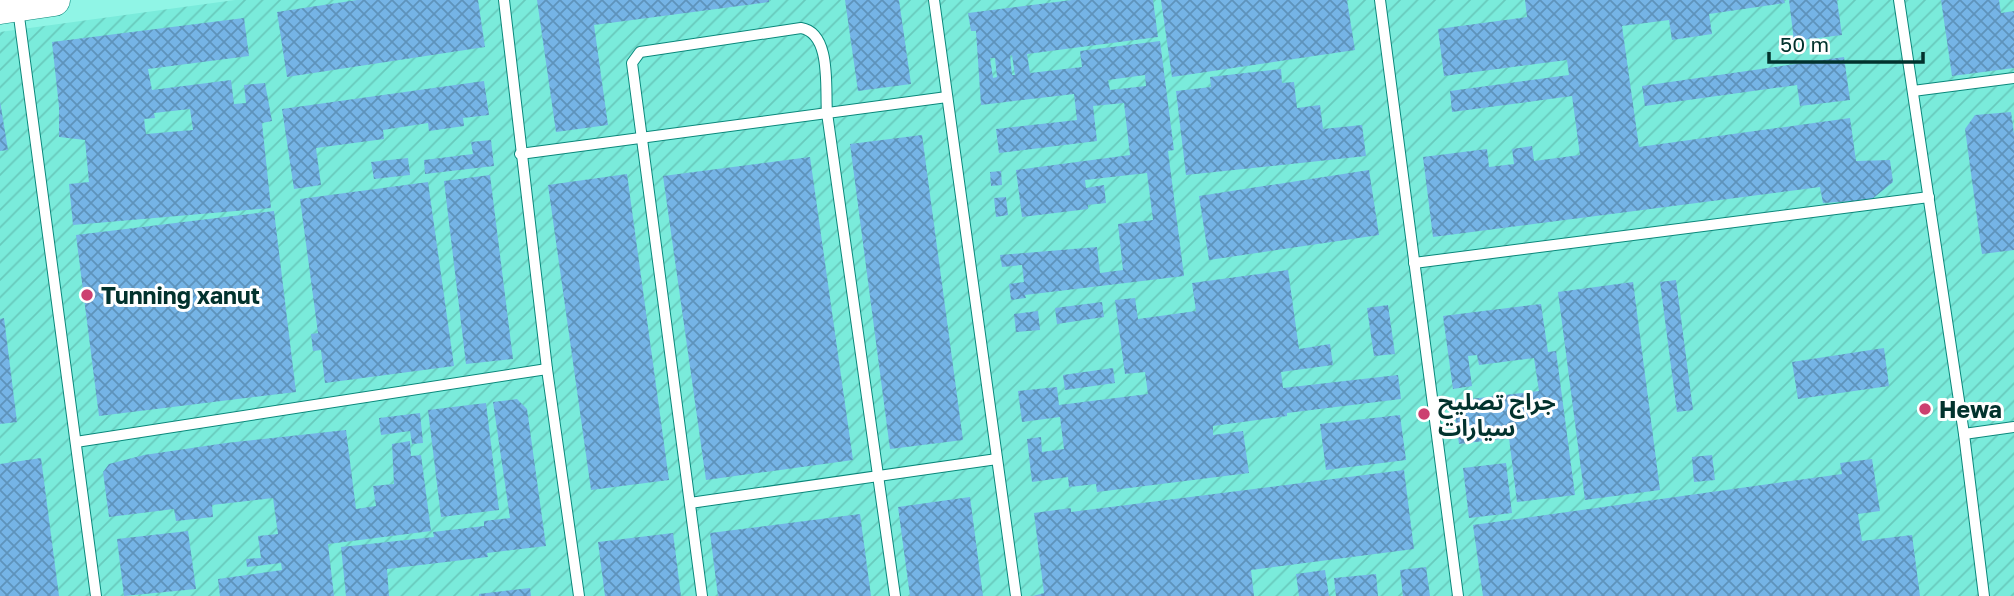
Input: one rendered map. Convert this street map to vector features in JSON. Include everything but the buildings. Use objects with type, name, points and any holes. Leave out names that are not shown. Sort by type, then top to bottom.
[{"type":"main road","points":[[9,6],[54,0]]},
{"type":"lane","points":[[503,0],[547,369],[579,596]]},
{"type":"lane","points":[[934,0],[1016,596]]},
{"type":"lane","points":[[1380,0],[1458,596]]},
{"type":"lane","points":[[1899,0],[1964,434],[1984,596]]},
{"type":"lane","points":[[9,6],[76,442],[96,596]]},
{"type":"lane","points":[[702,596],[632,63],[640,52],[801,28],[814,33],[821,44],[827,113],[895,596]]},
{"type":"lane","points":[[1913,91],[2014,78]]},
{"type":"lane","points":[[520,154],[947,97]]},
{"type":"lane","points":[[1414,263],[1929,197]]},
{"type":"lane","points":[[76,442],[547,369]]},
{"type":"lane","points":[[1964,434],[2014,427]]},
{"type":"lane","points":[[690,503],[997,459]]},
{"type":"shaded area","points":[[235,0],[2014,0],[2014,596],[0,596],[0,32]]},
{"type":"place","name":"Tunning xanut","points":[[87,295]]},
{"type":"place","name":"Hewa","points":[[1925,409]]},
{"type":"place","name":"جراج تصليح سيارات","points":[[1424,414]]}]
